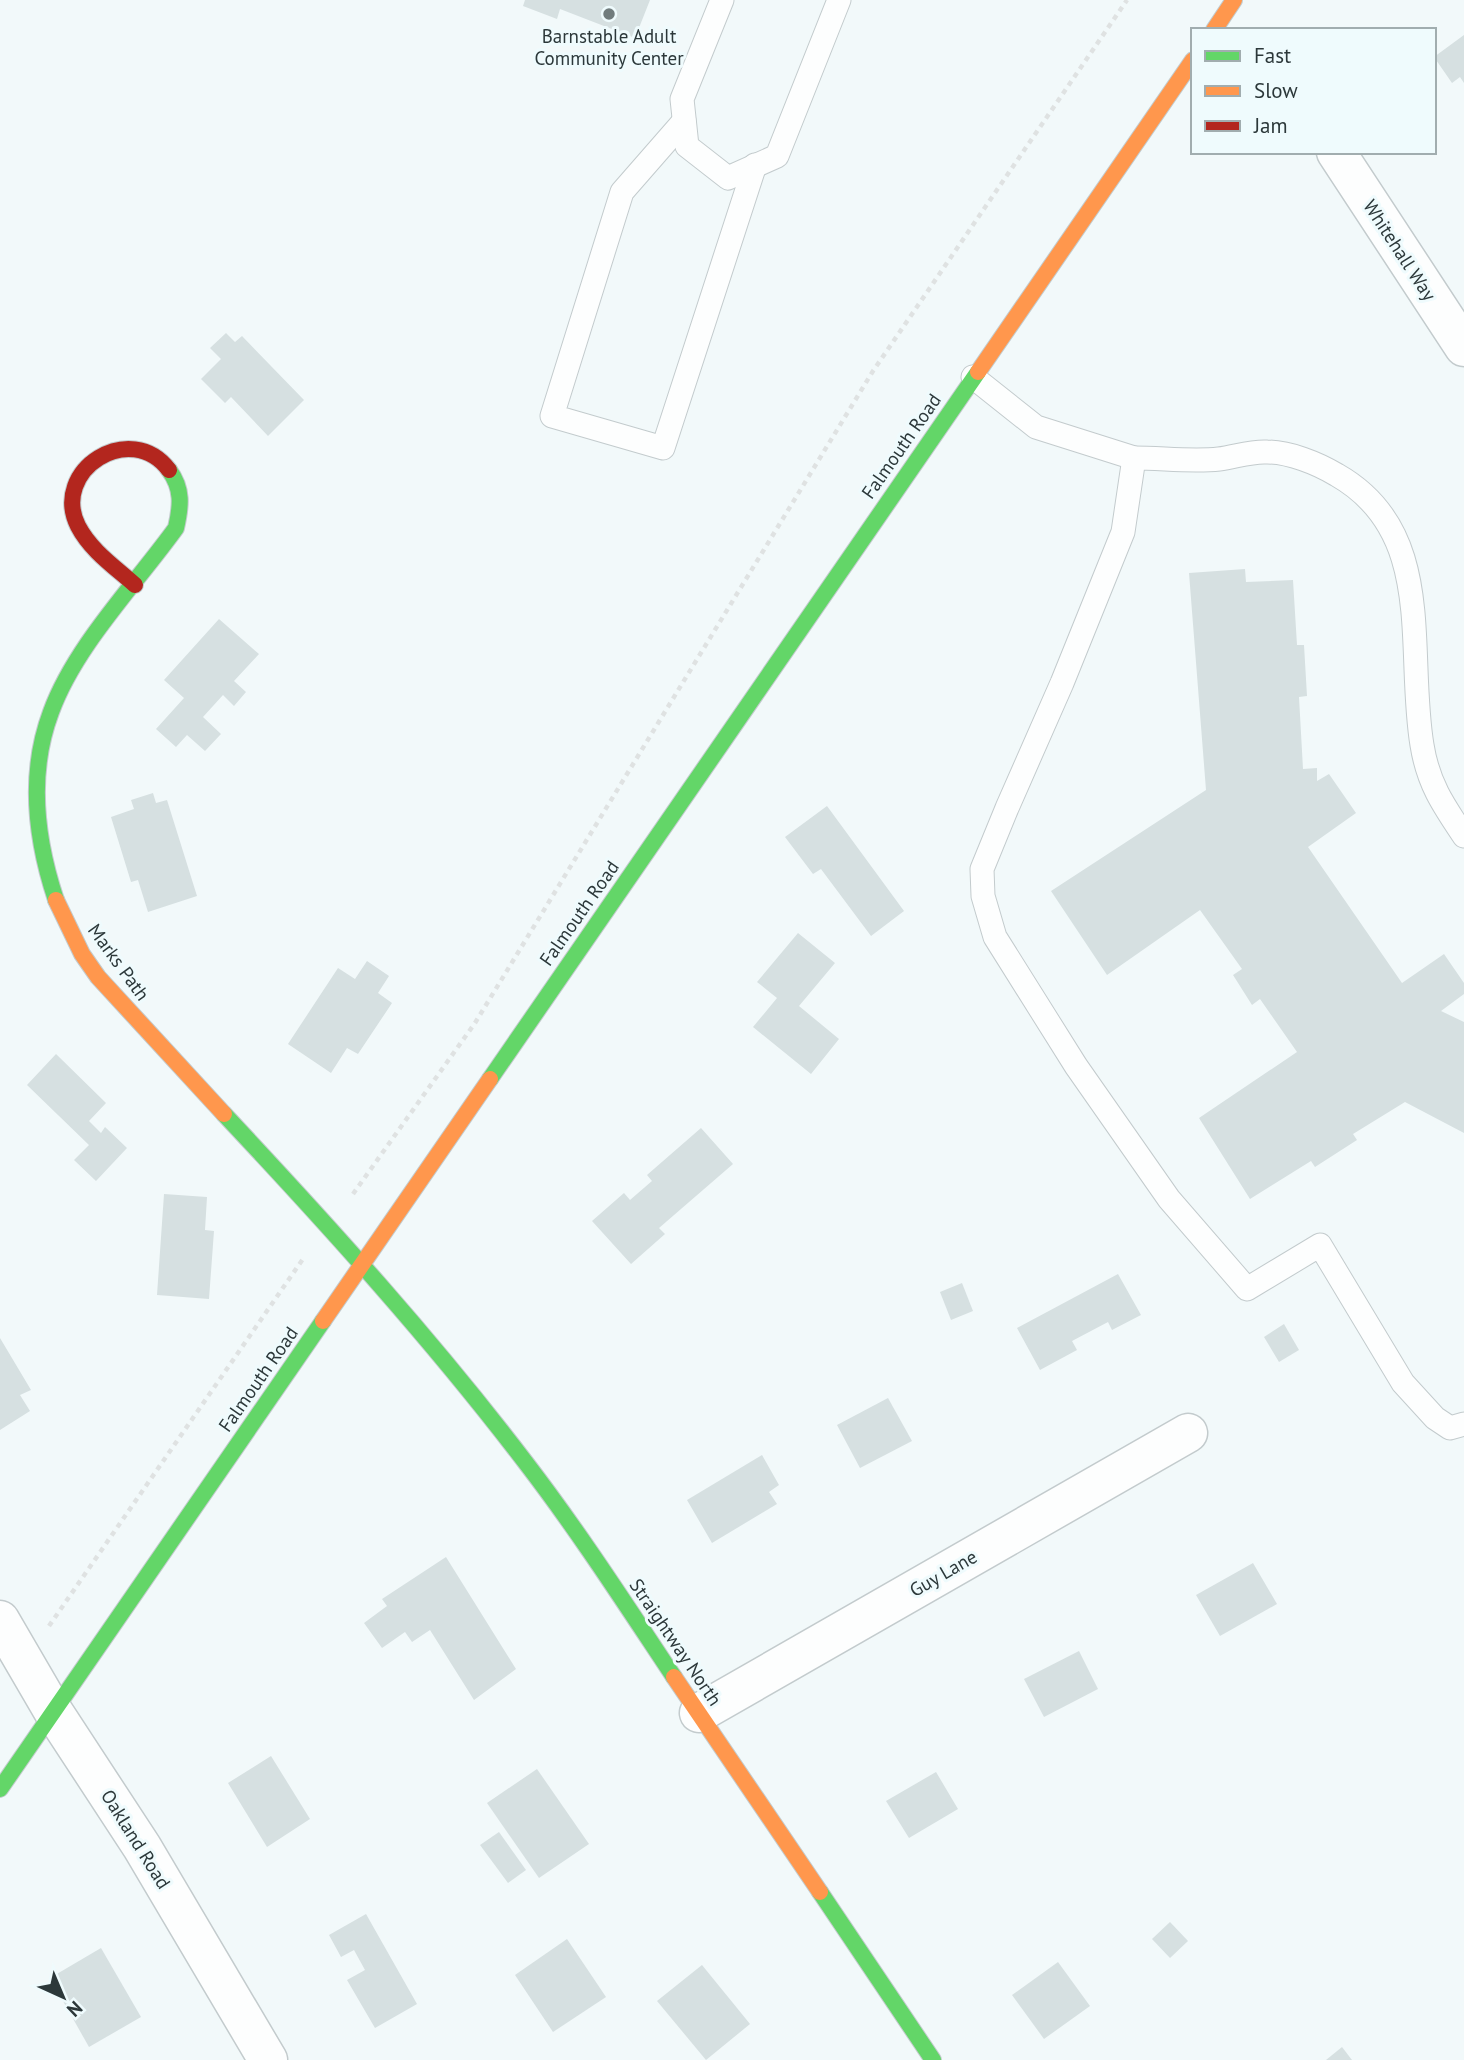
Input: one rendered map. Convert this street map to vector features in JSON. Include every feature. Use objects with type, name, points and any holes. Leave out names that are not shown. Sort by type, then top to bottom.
[{"type":"street","points":[[1215,28],[1234,0]]},
{"type":"street","name":"Falmouth Road","points":[[0,1788],[1191,63]]},
{"type":"street","name":"Whitehall Way","points":[[1337,154],[1464,347]]},
{"type":"street","name":"Marks Path","points":[[135,584],[85,537],[75,520],[72,500],[78,481],[89,465],[104,454],[133,448],[152,454],[167,465],[178,482],[182,510],[176,528],[73,670],[53,704],[43,735],[36,807],[40,848],[49,882],[83,955],[108,989],[364,1264]]},
{"type":"street","name":"Straightway North","points":[[364,1264],[512,1441],[933,2060]]},
{"type":"street","name":"Guy Lane","points":[[699,1713],[1188,1433]]},
{"type":"street","name":"Oakland Road","points":[[0,1619],[54,1711],[142,1847],[268,2060]]},
{"type":"lane","points":[[722,0],[682,99],[687,146],[728,178],[777,156],[839,0]]},
{"type":"lane","points":[[684,121],[622,192],[552,416],[663,448],[755,165]]},
{"type":"lane","points":[[973,377],[1036,427],[1134,458],[1217,459],[1267,452],[1316,462],[1346,480],[1373,502],[1397,537],[1410,582],[1422,745],[1436,794],[1464,836]]},
{"type":"lane","points":[[1134,458],[1123,532],[982,869],[982,896],[996,937],[1076,1066],[1169,1199],[1247,1289],[1320,1245],[1403,1383],[1442,1423],[1450,1428],[1464,1424]]},
{"type":"path","points":[[24,1661],[328,1225],[360,1185],[475,1023],[873,371],[1127,0]]},
{"type":"building","name":"Barnstable Adult Community Center","points":[[525,0],[650,0],[635,38],[560,9],[557,19],[523,6]]},
{"type":"building","points":[[1464,35],[1464,83],[1460,77],[1452,83],[1436,60],[1436,56]]},
{"type":"building","points":[[226,333],[235,342],[242,336],[304,400],[268,436],[231,397],[225,403],[201,379],[221,359],[210,348]]},
{"type":"building","points":[[1245,569],[1246,582],[1293,580],[1297,645],[1304,645],[1307,696],[1299,697],[1303,769],[1317,768],[1317,781],[1329,774],[1356,813],[1308,847],[1402,983],[1444,954],[1464,983],[1464,994],[1441,1011],[1464,1022],[1464,1133],[1405,1102],[1353,1134],[1357,1140],[1315,1167],[1311,1161],[1250,1199],[1199,1118],[1297,1052],[1260,999],[1252,1005],[1233,975],[1242,969],[1200,910],[1107,975],[1051,891],[1206,790],[1189,573]]},
{"type":"building","points":[[219,619],[259,654],[234,681],[246,692],[234,706],[223,695],[203,717],[221,734],[205,751],[187,735],[176,747],[156,729],[184,698],[164,680]]},
{"type":"building","points":[[153,793],[156,803],[167,800],[197,896],[148,912],[138,880],[131,882],[111,817],[134,809],[131,800]]},
{"type":"building","points":[[827,806],[904,911],[871,936],[821,869],[813,874],[785,837]]},
{"type":"building","points":[[798,933],[835,963],[799,1006],[839,1039],[811,1074],[753,1027],[777,998],[757,982]]},
{"type":"building","points":[[367,961],[389,976],[378,993],[392,1003],[358,1054],[347,1048],[331,1073],[288,1044],[338,968],[355,979]]},
{"type":"building","points":[[56,1054],[106,1103],[89,1121],[101,1133],[105,1127],[127,1148],[96,1181],[74,1160],[89,1145],[27,1085]]},
{"type":"building","points":[[701,1128],[733,1164],[659,1228],[665,1234],[631,1264],[592,1221],[624,1193],[630,1200],[652,1181],[647,1175]]},
{"type":"building","points":[[164,1194],[207,1197],[205,1230],[214,1231],[209,1299],[157,1295]]},
{"type":"building","points":[[1118,1274],[1141,1315],[1112,1330],[1108,1322],[1072,1341],[1077,1350],[1040,1370],[1017,1328]]},
{"type":"building","points":[[962,1283],[973,1311],[951,1320],[940,1292]]},
{"type":"building","points":[[1284,1324],[1299,1350],[1279,1362],[1264,1337]]},
{"type":"building","points":[[0,1338],[31,1390],[20,1395],[30,1411],[0,1430]]},
{"type":"building","points":[[888,1398],[912,1441],[860,1468],[837,1425]]},
{"type":"building","points":[[762,1455],[779,1485],[769,1492],[777,1504],[712,1543],[687,1500]]},
{"type":"building","points":[[446,1557],[516,1669],[474,1700],[430,1630],[412,1642],[405,1632],[382,1648],[364,1623],[387,1606],[382,1599]]},
{"type":"building","points":[[1253,1563],[1277,1604],[1220,1636],[1196,1595]]},
{"type":"building","points":[[1079,1651],[1098,1689],[1044,1717],[1024,1679]]},
{"type":"building","points":[[271,1756],[310,1819],[267,1847],[228,1783]]},
{"type":"building","points":[[537,1769],[589,1844],[539,1878],[487,1803]]},
{"type":"building","points":[[936,1772],[958,1809],[909,1838],[886,1801]]},
{"type":"building","points":[[499,1832],[526,1870],[508,1883],[480,1845]]},
{"type":"building","points":[[366,1914],[417,2004],[375,2028],[347,1980],[365,1970],[354,1950],[341,1957],[329,1935]]},
{"type":"building","points":[[1170,1922],[1188,1941],[1170,1958],[1152,1939]]},
{"type":"building","points":[[567,1939],[606,1997],[553,2032],[515,1975]]},
{"type":"building","points":[[101,1948],[141,2017],[89,2047],[50,1978]]},
{"type":"building","points":[[1058,1962],[1090,2006],[1044,2039],[1012,1995]]},
{"type":"building","points":[[702,1965],[750,2024],[706,2060],[657,2001]]},
{"type":"building","points":[[1342,2047],[1352,2060],[1326,2060]]},
{"type":"traffic: fast","points":[[490,1079],[978,372]]},
{"type":"traffic: fast","points":[[56,900],[44,854],[37,806],[39,759],[44,735],[51,712],[75,663],[176,528],[180,498],[177,484],[169,470]]},
{"type":"traffic: fast","points":[[224,1114],[380,1285],[491,1418],[565,1515],[674,1677]]},
{"type":"traffic: fast","points":[[0,1789],[323,1321]]},
{"type":"traffic: fast","points":[[820,1892],[933,2060]]},
{"type":"traffic: slow","points":[[1215,28],[1234,0]]},
{"type":"traffic: slow","points":[[978,372],[1191,63]]},
{"type":"traffic: slow","points":[[56,900],[82,954],[98,977],[224,1114]]},
{"type":"traffic: slow","points":[[323,1321],[490,1079]]},
{"type":"traffic: slow","points":[[674,1677],[820,1892]]},
{"type":"traffic: jam","points":[[135,585],[83,535],[72,505],[75,486],[84,470],[99,458],[116,451],[135,449],[153,455],[169,470]]},
{"type":"place","name":"Barnstable Adult Community Center","points":[[609,14]]}]
